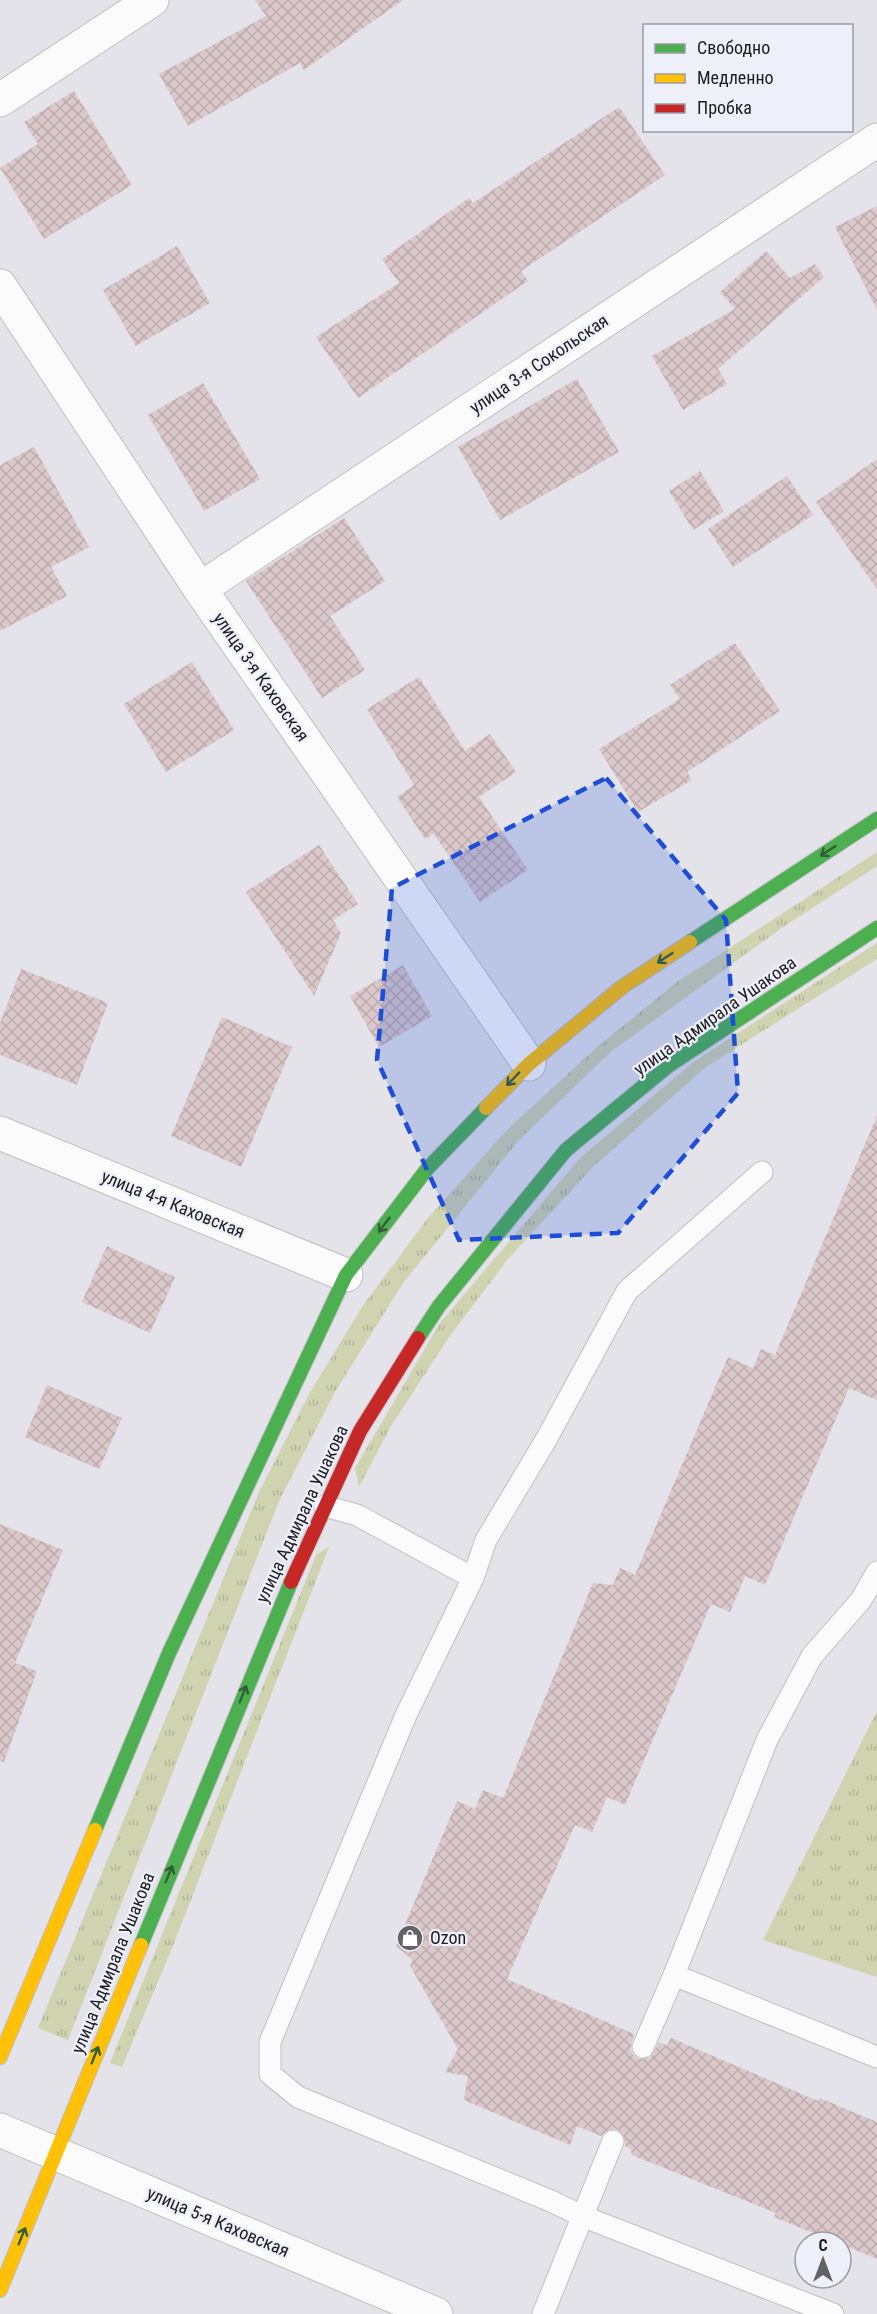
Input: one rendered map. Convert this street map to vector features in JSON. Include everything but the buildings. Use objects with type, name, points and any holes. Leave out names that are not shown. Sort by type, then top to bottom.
[{"type":"main road","points":[[0,2057],[169,1653],[346,1275],[427,1169],[528,1064],[622,987],[877,819]]},
{"type":"main road","name":"улица Адмирала Ушакова","points":[[0,2290],[273,1619],[360,1431],[439,1306],[566,1150],[668,1066],[877,928]]},
{"type":"street","points":[[0,100],[152,0]]},
{"type":"street","name":"улица 3-я Сокольская","points":[[200,589],[877,140]]},
{"type":"street","name":"улица 3-я Каховская","points":[[0,286],[200,589],[528,1064]]},
{"type":"street","name":"улица 4-я Каховская","points":[[0,1133],[346,1275]]},
{"type":"street","name":"улица 5-я Каховская","points":[[0,2130],[436,2314]]},
{"type":"lane","points":[[762,1172],[627,1292],[547,1438],[486,1540],[473,1578],[406,1715],[270,2042],[270,2074],[298,2097],[551,2201],[582,2217],[833,2314]]},
{"type":"lane","points":[[325,1506],[357,1515],[473,1578]]},
{"type":"lane","points":[[643,2047],[674,1975],[766,1740],[813,1656],[861,1600],[877,1572]]},
{"type":"lane","points":[[674,1975],[877,2057]]},
{"type":"lane","points":[[543,2314],[613,2141]]},
{"type":"highlighted area","points":[[606,778],[726,920],[738,1093],[618,1233],[459,1240],[377,1060],[392,888]]},
{"type":"green space","points":[[877,852],[877,866],[783,927],[612,1051],[520,1139],[403,1283],[335,1392],[279,1501],[68,2040],[38,2028],[259,1492],[309,1394],[364,1304],[428,1218],[507,1130],[596,1048],[677,982]]},
{"type":"green space","points":[[877,943],[877,959],[706,1067],[593,1167],[508,1259],[449,1337],[391,1426],[359,1487],[355,1468],[440,1323],[580,1158],[692,1063]]},
{"type":"green space","points":[[329,1547],[172,1948],[122,2067],[110,2063],[316,1555]]},
{"type":"green space","points":[[877,1711],[877,1977],[763,1940]]},
{"type":"traffic: fast","points":[[690,942],[877,819]]},
{"type":"traffic: fast","points":[[418,1338],[439,1306],[566,1150],[668,1066],[877,928]]},
{"type":"traffic: fast","points":[[95,1830],[169,1653],[346,1275],[427,1169],[486,1108]]},
{"type":"traffic: fast","points":[[141,1945],[291,1582]]},
{"type":"traffic: slow","points":[[486,1108],[529,1064],[622,987],[690,942]]},
{"type":"traffic: slow","points":[[0,2057],[95,1830]]},
{"type":"traffic: slow","points":[[0,2290],[141,1945]]},
{"type":"traffic: jam","points":[[291,1582],[360,1431],[418,1338]]},
{"type":"place","name":"Ozon","points":[[410,1938]]}]
